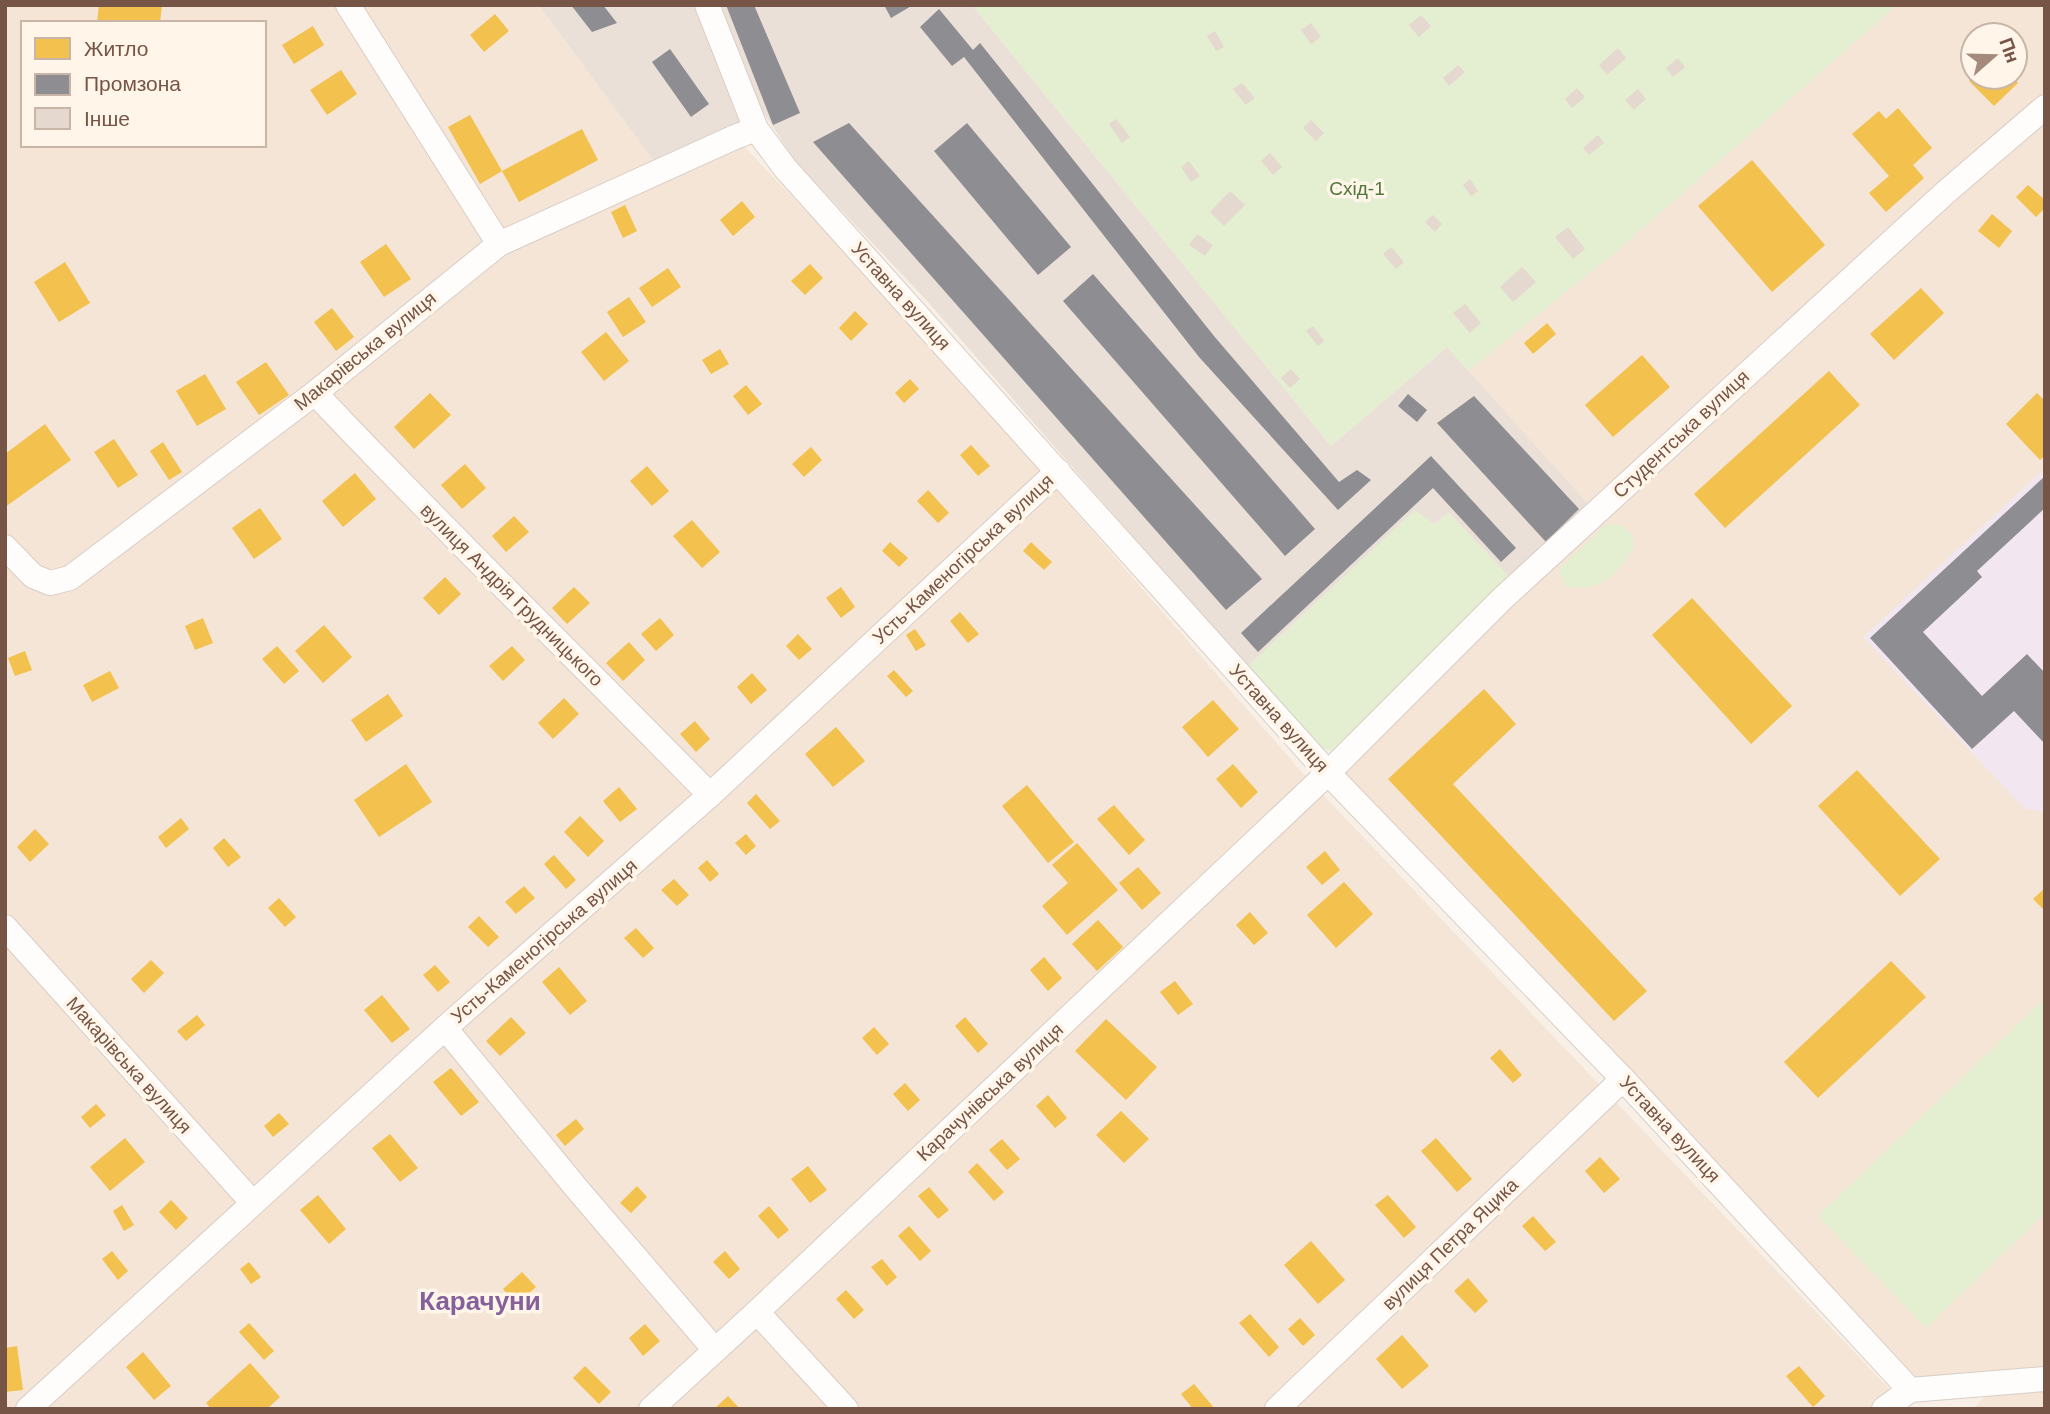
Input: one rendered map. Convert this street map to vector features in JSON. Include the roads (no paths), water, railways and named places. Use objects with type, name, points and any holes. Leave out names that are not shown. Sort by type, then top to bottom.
[{"type":"street","points":[[348,5],[499,244]]},
{"type":"street","name":"Уставна вулиця","points":[[707,5],[756,129],[785,167],[1328,773],[1623,1079],[1910,1400]]},
{"type":"street","name":"Студентська вулиця","points":[[1328,773],[1503,598],[1946,192],[2045,107]]},
{"type":"street","name":"Макарівська вулиця","points":[[5,547],[33,576],[50,583],[70,578],[315,393],[499,244],[734,136],[756,129]]},
{"type":"street","name":"вулиця Андрія Грудницького","points":[[315,393],[420,504],[710,795]]},
{"type":"street","name":"Усть-Каменогірська вулиця","points":[[28,1409],[445,1028],[710,795],[1058,471]]},
{"type":"street","name":"Карачунівська вулиця","points":[[651,1409],[1328,773]]},
{"type":"street","name":"Макарівська вулиця","points":[[5,927],[252,1202]]},
{"type":"street","points":[[445,1028],[578,1190],[715,1350]]},
{"type":"street","name":"вулиця Петра Яцика","points":[[1277,1409],[1623,1079]]},
{"type":"street","points":[[757,1312],[846,1409]]},
{"type":"street","points":[[1884,1409],[1910,1400],[2045,1380]]},
{"type":"district","name":"Карачуни","points":[[480,1301]]},
{"type":"park label","name":"Схід-1","points":[[1357,188]]}]
